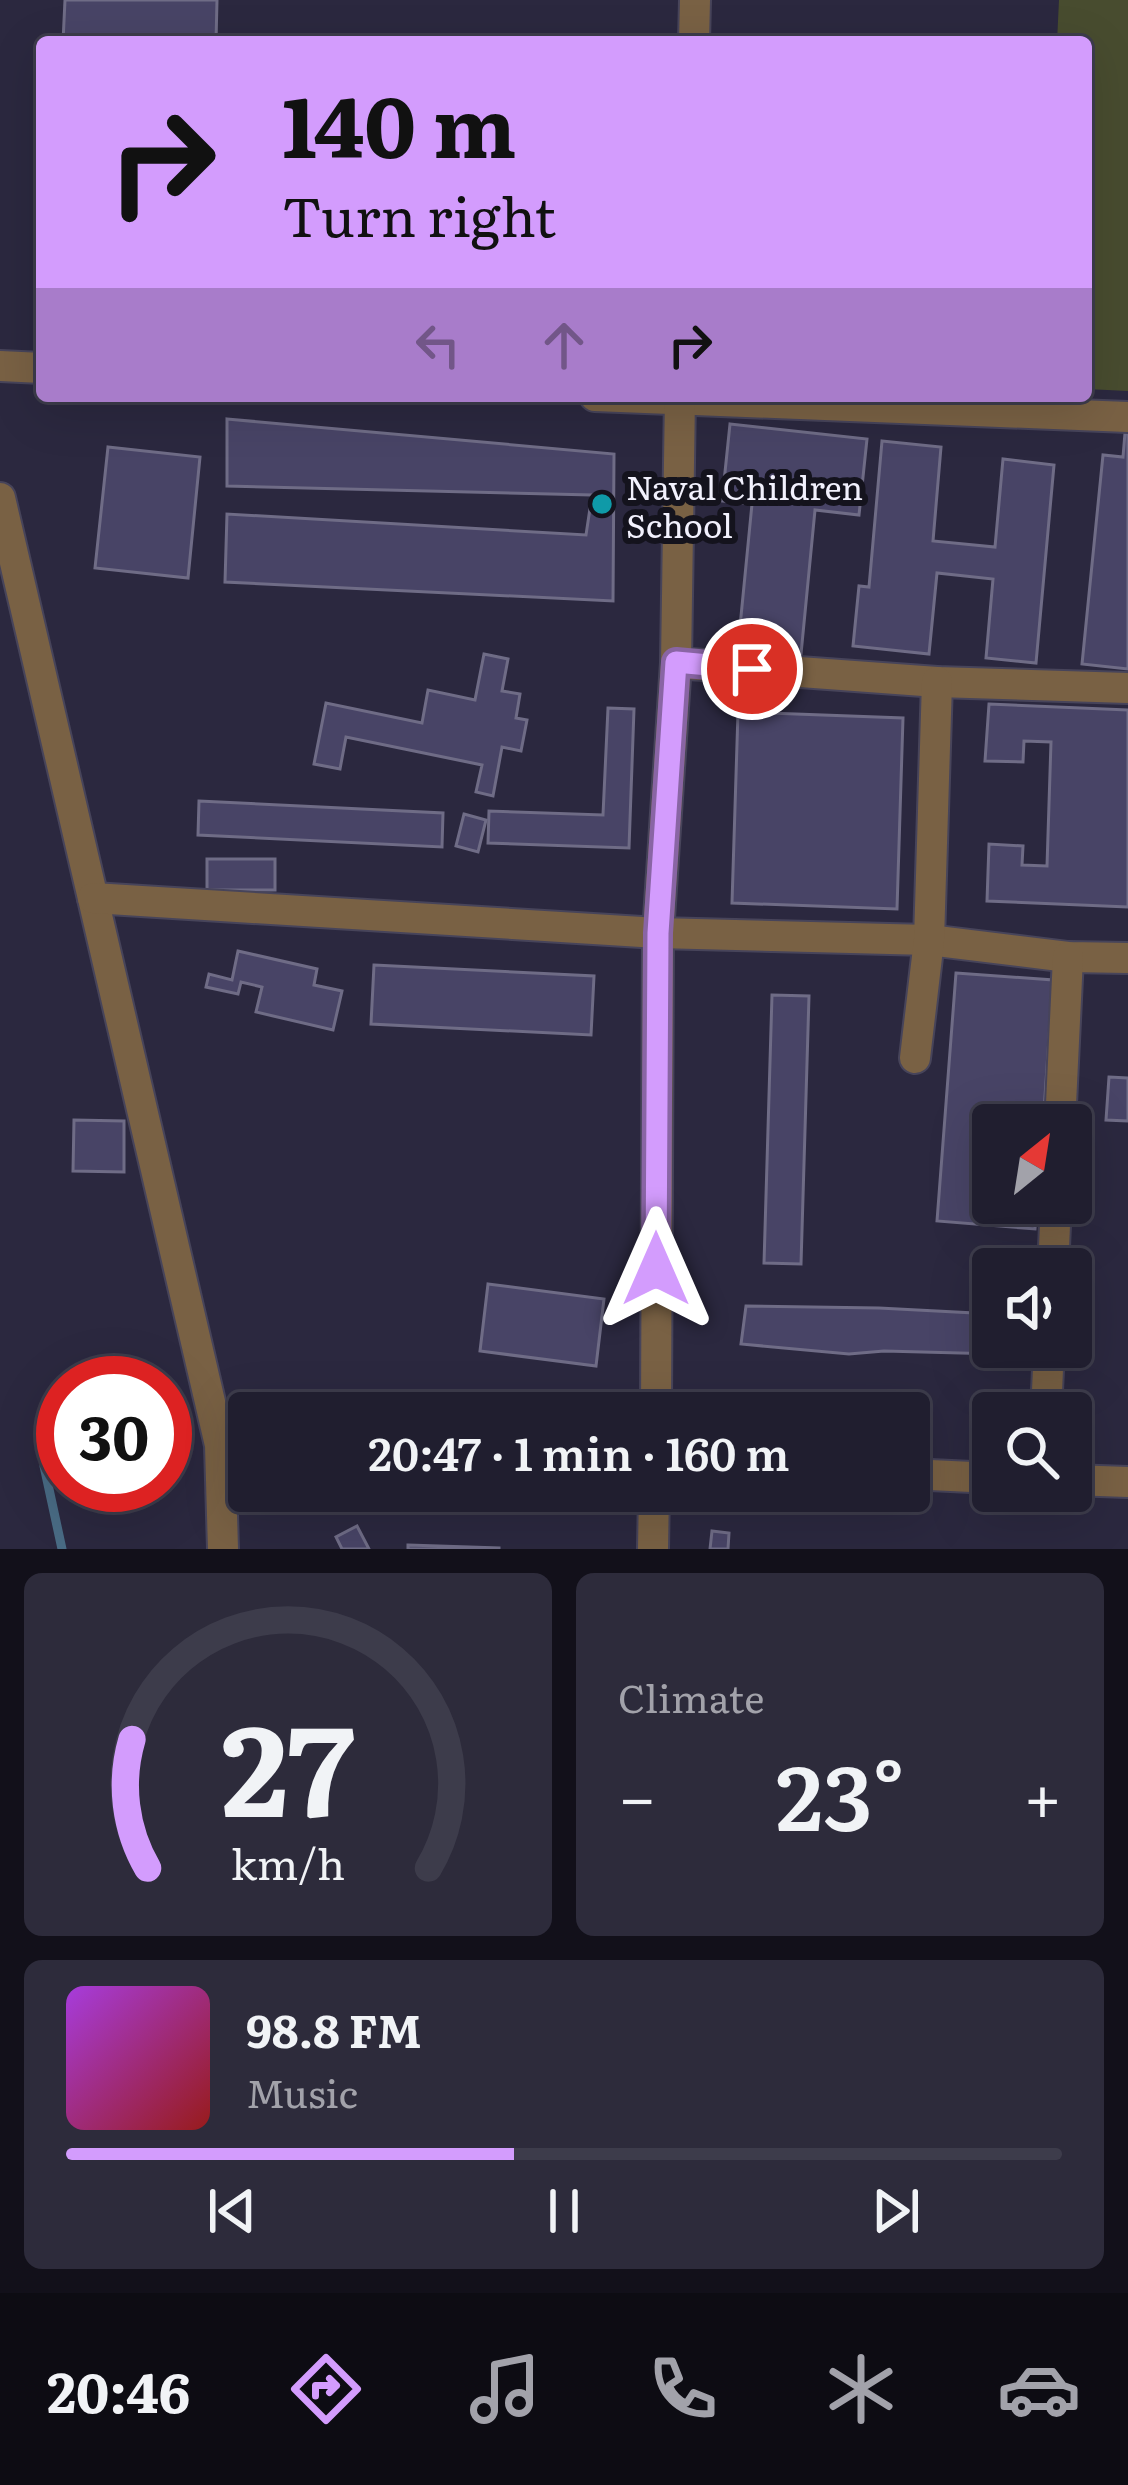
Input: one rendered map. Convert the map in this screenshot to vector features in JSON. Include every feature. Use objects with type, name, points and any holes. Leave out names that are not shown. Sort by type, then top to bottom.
[{"type":"street","points":[[694,36],[695,0]]},
{"type":"street","points":[[0,366],[36,368]]},
{"type":"street","points":[[656,1392],[658,933],[676,662],[680,402]]},
{"type":"street","points":[[774,402],[1128,417]]},
{"type":"street","points":[[0,498],[93,898],[228,1423]]},
{"type":"street","points":[[676,662],[938,682],[1128,688]]},
{"type":"street","points":[[915,1058],[929,940],[938,682]]},
{"type":"street","points":[[93,898],[658,933],[929,940],[1068,957],[1128,958]]},
{"type":"street","points":[[1061,1104],[1068,957]]},
{"type":"street","points":[[930,1475],[972,1477]]},
{"type":"street","points":[[1092,1481],[1128,1482]]},
{"type":"street","points":[[224,1549],[228,1508]]},
{"type":"street","points":[[653,1549],[654,1512]]},
{"type":"green space","points":[[1059,0],[1128,0],[1128,391],[1092,389],[1092,36],[1057,36]]},
{"type":"building","points":[[65,0],[217,0],[216,36],[63,36]]},
{"type":"building","name":"Naval Children School","points":[[227,419],[614,454],[613,601],[225,582],[227,514],[586,535],[592,495],[227,486]]},
{"type":"building","points":[[730,424],[867,439],[859,515],[815,510],[801,654],[738,647],[752,504],[722,501]]},
{"type":"building","points":[[1125,433],[1128,669],[1082,664],[1103,455],[1123,457]]},
{"type":"building","points":[[882,441],[941,447],[933,541],[995,547],[1003,459],[1054,465],[1036,663],[986,658],[993,579],[937,573],[929,654],[853,646],[859,586],[869,587]]},
{"type":"building","points":[[108,447],[200,457],[188,578],[95,568]]},
{"type":"building","points":[[484,654],[508,659],[502,691],[520,694],[516,718],[527,720],[521,751],[502,747],[493,796],[476,792],[482,765],[346,737],[340,769],[314,764],[326,703],[422,723],[428,690],[475,700]]},
{"type":"building","points":[[989,704],[1128,710],[1128,907],[987,901],[989,844],[1023,846],[1022,865],[1047,866],[1051,742],[1024,741],[1023,762],[985,761]]},
{"type":"building","points":[[608,708],[634,709],[629,848],[488,843],[489,811],[603,815]]},
{"type":"building","points":[[738,712],[903,718],[897,909],[732,903]]},
{"type":"building","points":[[199,801],[443,813],[442,847],[198,835]]},
{"type":"building","points":[[464,814],[486,820],[478,852],[456,846]]},
{"type":"building","points":[[207,859],[275,859],[275,890],[207,890]]},
{"type":"building","points":[[238,951],[317,969],[314,985],[342,991],[333,1030],[256,1012],[262,987],[241,982],[238,994],[206,987],[209,974],[232,980]]},
{"type":"building","points":[[374,965],[594,976],[591,1035],[371,1024]]},
{"type":"building","points":[[956,973],[1053,980],[1044,1104],[972,1104],[972,1224],[937,1221]]},
{"type":"building","points":[[772,995],[809,996],[801,1264],[764,1263]]},
{"type":"building","points":[[1109,1077],[1128,1078],[1128,1121],[1106,1120]]},
{"type":"building","points":[[74,1120],[124,1121],[124,1172],[73,1171]]},
{"type":"building","points":[[974,1224],[1035,1224],[1035,1229]]},
{"type":"building","points":[[488,1284],[604,1299],[596,1366],[480,1351]]},
{"type":"building","points":[[746,1306],[972,1313],[972,1353],[849,1354],[741,1344]]},
{"type":"building","points":[[357,1526],[369,1549],[342,1549],[336,1537]]},
{"type":"building","points":[[712,1531],[729,1533],[728,1549],[710,1549]]},
{"type":"building","points":[[408,1545],[499,1548],[499,1549],[408,1549]]},
{"type":"waterway","points":[[54,1512],[62,1549]]},
{"type":"place","name":"Naval Children School","points":[[602,504]]},
{"type":"route","points":[[656,1269],[658,933],[676,662],[752,669]]}]
